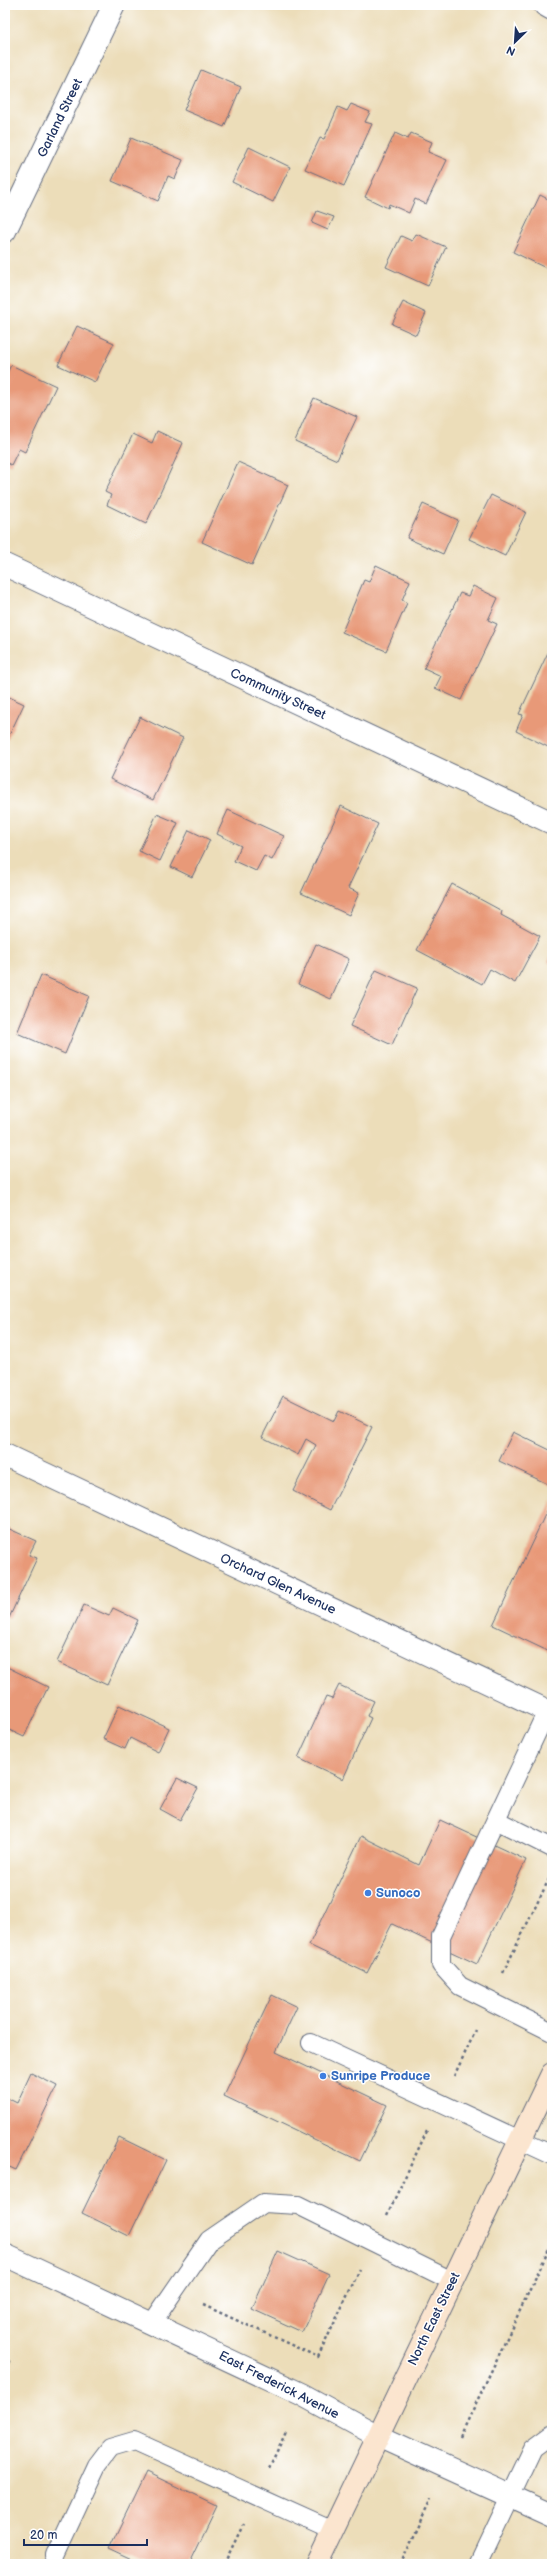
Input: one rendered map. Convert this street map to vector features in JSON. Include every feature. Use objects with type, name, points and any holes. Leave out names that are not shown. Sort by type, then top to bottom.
[{"type":"main road","name":"North East Street","points":[[317,2564],[552,2074]]},
{"type":"street","name":"Garland Street","points":[[5,231],[114,5]]},
{"type":"street","points":[[544,5],[552,8]]},
{"type":"street","name":"Community Street","points":[[5,565],[552,823]]},
{"type":"street","name":"Orchard Glen Avenue","points":[[5,1454],[550,1712]]},
{"type":"street","name":"East Frederick Avenue","points":[[5,2254],[301,2394],[378,2436],[510,2495],[552,2516]]},
{"type":"lane","points":[[550,1712],[496,1820],[441,1936],[441,1965],[460,1986],[552,2032]]},
{"type":"lane","points":[[496,1820],[552,1848]]},
{"type":"lane","points":[[310,2043],[552,2155]]},
{"type":"lane","points":[[152,2323],[209,2240],[263,2203],[298,2205],[452,2282]]},
{"type":"lane","points":[[478,2564],[533,2448],[552,2434]]},
{"type":"lane","points":[[55,2555],[97,2465],[110,2448],[134,2441],[333,2531]]},
{"type":"path","points":[[400,2564],[552,2244]]},
{"type":"path","points":[[174,2292],[318,2357]]},
{"type":"building","points":[[201,70],[241,87],[224,127],[184,110]]},
{"type":"building","points":[[351,104],[370,112],[365,122],[372,124],[344,186],[305,169],[320,138],[324,139],[338,107],[347,111]]},
{"type":"building","points":[[395,133],[408,139],[411,133],[432,142],[428,152],[447,160],[426,204],[415,199],[409,213],[389,204],[388,208],[365,197]]},
{"type":"building","points":[[131,138],[183,160],[175,179],[168,176],[158,201],[112,181]]},
{"type":"building","points":[[249,147],[290,167],[273,202],[232,182]]},
{"type":"building","points":[[540,195],[552,201],[552,271],[513,252]]},
{"type":"building","points":[[317,211],[334,217],[328,230],[312,223]]},
{"type":"building","points":[[416,234],[446,247],[428,286],[386,267],[401,236],[412,241]]},
{"type":"building","points":[[403,302],[426,313],[416,335],[392,324]]},
{"type":"building","points":[[77,326],[114,343],[95,382],[58,365]]},
{"type":"building","points":[[11,365],[56,386],[25,452],[19,449],[11,465],[5,462],[5,377]]},
{"type":"building","points":[[314,398],[357,417],[337,460],[295,441]]},
{"type":"building","points":[[157,431],[183,443],[146,524],[107,505],[111,495],[105,492],[133,434],[152,443]]},
{"type":"building","points":[[238,462],[288,485],[252,565],[202,542]]},
{"type":"building","points":[[491,495],[526,512],[505,556],[469,539]]},
{"type":"building","points":[[423,504],[458,520],[443,554],[407,538]]},
{"type":"building","points":[[376,565],[410,581],[402,600],[407,603],[386,651],[342,632],[364,580],[369,582]]},
{"type":"building","points":[[473,586],[498,598],[488,620],[497,624],[461,700],[435,688],[441,676],[424,668],[460,593],[468,596]]},
{"type":"building","points":[[552,644],[552,749],[516,731],[523,715],[519,714]]},
{"type":"building","points":[[5,695],[24,704],[6,742],[5,741]]},
{"type":"building","points":[[140,717],[183,738],[153,800],[110,779]]},
{"type":"building","points":[[341,806],[378,824],[348,888],[359,893],[349,915],[301,893]]},
{"type":"building","points":[[228,810],[284,836],[272,860],[264,856],[256,871],[234,861],[241,846],[217,834]]},
{"type":"building","points":[[157,814],[178,823],[160,861],[139,851]]},
{"type":"building","points":[[189,830],[210,840],[192,877],[171,867]]},
{"type":"building","points":[[452,884],[502,911],[501,915],[540,936],[515,983],[490,969],[482,984],[417,950]]},
{"type":"building","points":[[316,944],[349,959],[331,999],[298,984]]},
{"type":"building","points":[[552,954],[552,964],[548,962]]},
{"type":"building","points":[[376,970],[417,988],[392,1045],[350,1026]]},
{"type":"building","points":[[41,975],[89,996],[65,1054],[17,1033]]},
{"type":"building","points":[[283,1396],[334,1421],[339,1411],[372,1427],[330,1510],[293,1491],[316,1445],[306,1439],[298,1455],[262,1437]]},
{"type":"building","points":[[513,1432],[552,1451],[552,1486],[499,1461]]},
{"type":"building","points":[[552,1500],[552,1653],[493,1625]]},
{"type":"building","points":[[5,1527],[36,1541],[29,1555],[37,1558],[9,1618],[5,1616]]},
{"type":"building","points":[[84,1605],[109,1616],[113,1608],[138,1620],[107,1685],[57,1662]]},
{"type":"building","points":[[5,1666],[48,1687],[24,1737],[5,1728]]},
{"type":"building","points":[[339,1685],[374,1701],[367,1716],[371,1718],[343,1779],[298,1758],[326,1697],[332,1699]]},
{"type":"building","points":[[119,1705],[169,1728],[158,1752],[130,1738],[125,1749],[103,1739]]},
{"type":"building","points":[[177,1778],[198,1788],[180,1820],[160,1809]]},
{"type":"building","points":[[440,1820],[526,1860],[477,1964],[392,1924],[367,1973],[309,1945],[361,1836],[419,1865]]},
{"type":"building","points":[[272,1995],[297,2007],[276,2052],[387,2105],[360,2161],[224,2096]]},
{"type":"building","points":[[31,2073],[57,2086],[16,2170],[5,2165],[5,2097],[17,2103]]},
{"type":"building","points":[[119,2137],[166,2160],[129,2236],[82,2213]]},
{"type":"building","points":[[278,2251],[329,2274],[302,2332],[252,2309]]},
{"type":"building","points":[[5,2358],[10,2361],[5,2371]]},
{"type":"building","points":[[146,2472],[217,2506],[189,2564],[141,2564],[109,2549]]},
{"type":"place","name":"Sunoco","points":[[368,1893]]},
{"type":"place","name":"Sunripe Produce","points":[[323,2076]]}]
